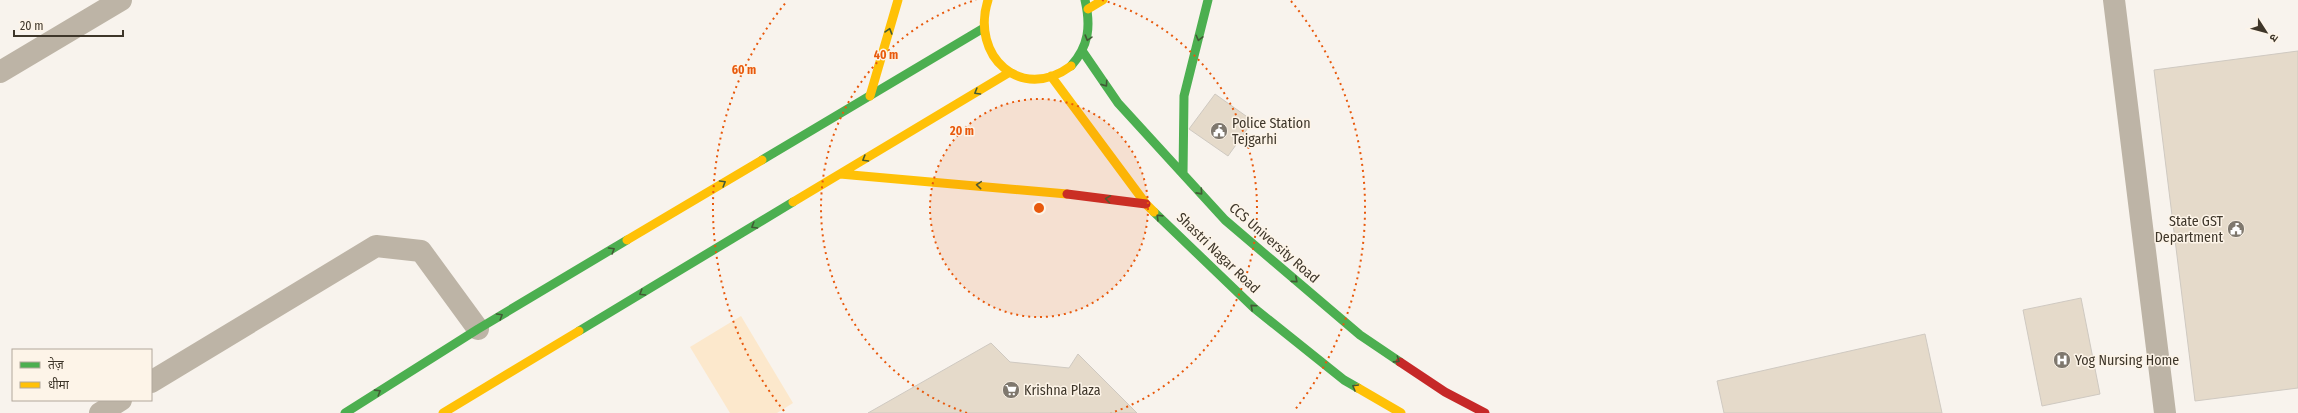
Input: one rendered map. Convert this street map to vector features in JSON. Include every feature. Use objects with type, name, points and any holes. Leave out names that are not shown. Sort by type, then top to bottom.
[{"type":"main road","points":[[870,96],[898,0]]},
{"type":"main road","points":[[988,0],[983,11],[982,29],[987,47],[996,62],[1010,72],[1026,78],[1044,78],[1051,76],[1060,73],[1074,64],[1083,52],[1090,32],[1090,15],[1085,0]]},
{"type":"main road","points":[[1088,9],[1103,0]]},
{"type":"main road","points":[[1183,174],[1184,96],[1208,0]]},
{"type":"main road","points":[[345,413],[478,329],[982,29]]},
{"type":"main road","name":"CCS University Road","points":[[1083,52],[1118,103],[1225,220],[1360,335],[1445,392],[1485,413]]},
{"type":"main road","points":[[443,413],[1010,72]]},
{"type":"main road","name":"Shastri Nagar Road","points":[[1051,76],[1146,204],[1254,308],[1344,380],[1401,413]]},
{"type":"main road","points":[[840,174],[1036,190],[1146,204]]},
{"type":"street","points":[[0,72],[121,0]]},
{"type":"street","points":[[2114,0],[2165,413]]},
{"type":"street","points":[[152,381],[376,246],[421,250],[478,329]]},
{"type":"street","points":[[100,413],[119,401]]},
{"type":"shaded area","points":[[741,316],[793,403],[777,413],[730,413],[690,347]]},
{"type":"building","name":"State GST Department","points":[[2298,51],[2298,388],[2195,401],[2154,70]]},
{"type":"building","points":[[1215,94],[1253,121],[1228,156],[1189,129]]},
{"type":"building","points":[[2081,298],[2100,394],[2042,406],[2023,310]]},
{"type":"building","points":[[1925,334],[1942,413],[1724,413],[1717,381]]},
{"type":"building","name":"Krishna Plaza","points":[[991,343],[1010,362],[1069,368],[1078,354],[1137,413],[868,413]]},
{"type":"traffic: fast","points":[[1071,66],[1082,51],[1087,35],[1088,18],[1085,0]]},
{"type":"traffic: fast","points":[[1183,174],[1184,96],[1208,0]]},
{"type":"traffic: fast","points":[[762,160],[982,29]]},
{"type":"traffic: fast","points":[[1083,52],[1118,103],[1225,220],[1360,335],[1400,362]]},
{"type":"traffic: fast","points":[[579,331],[793,202]]},
{"type":"traffic: fast","points":[[1154,212],[1254,308],[1344,380],[1358,388]]},
{"type":"traffic: fast","points":[[345,413],[478,329],[627,240]]},
{"type":"traffic: slow","points":[[870,96],[898,0]]},
{"type":"traffic: slow","points":[[988,0],[984,20],[986,39],[993,55],[1004,68],[1018,76],[1034,79],[1052,76],[1071,66]]},
{"type":"traffic: slow","points":[[1088,9],[1103,0]]},
{"type":"traffic: slow","points":[[793,202],[1010,72]]},
{"type":"traffic: slow","points":[[1051,76],[1146,204],[1154,212]]},
{"type":"traffic: slow","points":[[627,240],[762,160]]},
{"type":"traffic: slow","points":[[840,174],[1067,194]]},
{"type":"traffic: slow","points":[[443,413],[579,331]]},
{"type":"traffic: slow","points":[[1358,388],[1401,413]]},
{"type":"traffic: jam","points":[[1067,194],[1146,204]]},
{"type":"traffic: jam","points":[[1400,362],[1445,392],[1485,413]]},
{"type":"place","name":"Police Station Tejgarhi","points":[[1219,131]]},
{"type":"place","name":"State GST Department","points":[[2236,229]]},
{"type":"place","name":"Yog Nursing Home","points":[[2062,360]]},
{"type":"place","name":"Krishna Plaza","points":[[1011,390]]}]
